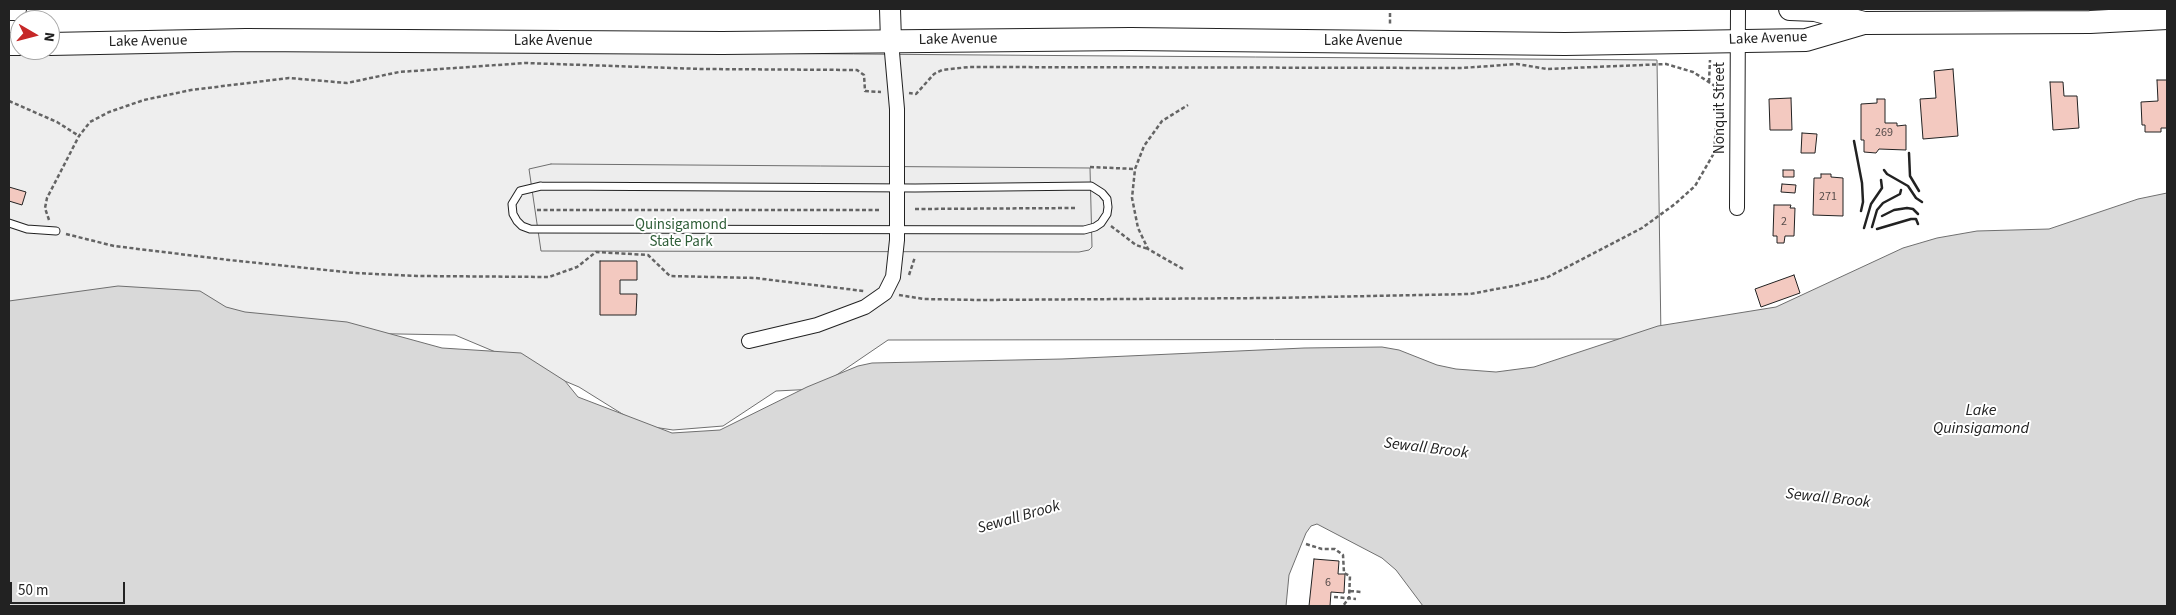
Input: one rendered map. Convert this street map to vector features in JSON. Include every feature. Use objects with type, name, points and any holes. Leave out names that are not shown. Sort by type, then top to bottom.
[{"type":"main road","points":[[9,9],[15,9]]},
{"type":"main road","points":[[890,9],[891,41]]},
{"type":"main road","name":"Lake Avenue","points":[[1790,9],[1815,10],[1864,22]]},
{"type":"main road","name":"Lake Avenue","points":[[60,44],[238,40],[526,43],[1131,39],[1565,44],[1806,40],[1864,22],[1916,15],[2118,15],[2167,18]]},
{"type":"street","name":"Nonquit Street","points":[[1737,208],[1738,9]]},
{"type":"street","points":[[749,341],[801,330],[865,307],[885,293],[893,277],[897,230],[897,188],[896,93],[891,41]]},
{"type":"lane","points":[[541,186],[897,188],[1091,186],[1102,192],[1107,199],[1107,214],[1101,223],[1094,228],[1084,230],[897,230],[539,230],[522,226],[513,214],[512,204],[520,191],[541,186]]},
{"type":"lane","points":[[9,223],[27,229],[56,231]]},
{"type":"path","points":[[1709,82],[1710,60]]},
{"type":"path","points":[[885,92],[865,91],[864,75],[857,70],[702,69],[525,63],[399,72],[347,83],[289,78],[191,90],[144,100],[109,112],[90,122],[79,136],[46,198],[45,208],[50,223],[56,231],[114,246],[355,273],[417,276],[549,277],[577,267],[596,252],[648,255],[670,276],[755,278],[924,298],[980,300],[1271,298],[1470,294],[1518,286],[1548,277],[1642,228],[1675,204],[1695,186],[1714,153],[1715,86],[1693,72],[1666,64],[1547,69],[1517,64],[1462,68],[969,67],[942,70],[934,74],[916,94],[907,93]]},
{"type":"path","points":[[9,101],[57,122],[79,136]]},
{"type":"path","points":[[1148,249],[1138,228],[1132,198],[1135,169],[1144,146],[1162,122],[1188,105]]},
{"type":"path","points":[[1090,167],[1135,169]]},
{"type":"path","points":[[915,209],[1076,208]]},
{"type":"path","points":[[537,210],[879,210]]},
{"type":"path","points":[[1111,226],[1136,245],[1148,249],[1183,269]]},
{"type":"path","points":[[1306,544],[1315,548],[1331,548],[1340,551],[1343,555],[1344,573],[1350,576],[1349,598],[1343,606]]},
{"type":"path","points":[[1350,591],[1361,592]]},
{"type":"path","points":[[1334,597],[1356,598]]},
{"type":"green space","name":"Quinsigamond State Park","points":[[9,48],[10,60],[60,60],[60,48],[1657,60],[1661,339],[888,340],[816,389],[776,391],[723,426],[673,430],[640,425],[579,387],[455,335],[9,327]]},
{"type":"shaded area","points":[[551,164],[1090,168],[1092,247],[1089,250],[1079,252],[541,251],[529,169]]},
{"type":"water","name":"Lake Quinsigamond","points":[[2167,193],[2167,606],[1423,606],[1396,570],[1382,558],[1317,524],[1311,526],[1306,533],[1289,575],[1286,606],[9,606],[9,301],[118,286],[200,291],[226,307],[245,312],[347,322],[442,348],[521,353],[565,381],[578,397],[672,433],[720,430],[807,387],[858,366],[872,363],[1062,359],[1304,348],[1382,347],[1399,350],[1437,365],[1456,369],[1496,372],[1534,367],[1658,326],[1776,307],[1903,248],[1937,238],[1977,231],[2049,229],[2138,199]]},
{"type":"building","points":[[1953,69],[1958,136],[1923,139],[1920,99],[1936,98],[1934,71]]},
{"type":"building","points":[[2157,80],[2167,80],[2167,128],[2161,128],[2161,132],[2145,132],[2145,125],[2142,125],[2141,102],[2158,101]]},
{"type":"building","points":[[2050,82],[2063,82],[2064,96],[2077,96],[2079,128],[2053,130]]},
{"type":"building","points":[[1791,98],[1792,130],[1770,130],[1769,99]]},
{"type":"building","points":[[1877,99],[1885,99],[1885,123],[1897,123],[1897,126],[1906,125],[1906,150],[1879,149],[1876,153],[1864,152],[1864,140],[1861,140],[1861,104],[1877,103]]},
{"type":"building","points":[[1802,133],[1817,134],[1815,153],[1801,153]]},
{"type":"building","points":[[1783,170],[1794,170],[1794,177],[1783,177]]},
{"type":"building","points":[[1821,174],[1831,174],[1831,177],[1843,178],[1843,216],[1813,215],[1814,178],[1821,178]]},
{"type":"building","points":[[1782,184],[1796,185],[1795,193],[1781,192]]},
{"type":"building","points":[[9,187],[26,192],[22,205],[9,201]]},
{"type":"building","points":[[1774,205],[1791,205],[1790,208],[1795,208],[1794,236],[1785,236],[1784,243],[1777,243],[1777,236],[1773,236]]},
{"type":"building","points":[[600,261],[637,261],[637,280],[620,280],[620,294],[637,294],[636,315],[600,315]]},
{"type":"building","points":[[1794,275],[1800,293],[1761,307],[1755,289]]},
{"type":"building","points":[[1314,559],[1339,561],[1338,574],[1345,574],[1344,593],[1331,592],[1330,606],[1309,606]]},
{"type":"wall","points":[[1854,141],[1862,183],[1863,202],[1861,211]]},
{"type":"wall","points":[[1909,153],[1910,176],[1919,191]]},
{"type":"wall","points":[[1884,170],[1887,174],[1908,186],[1916,198],[1922,202]]},
{"type":"wall","points":[[1864,228],[1871,204],[1882,188],[1881,180]]},
{"type":"wall","points":[[1872,227],[1877,210],[1883,203],[1900,194],[1901,190]]},
{"type":"wall","points":[[1882,216],[1894,210],[1907,208],[1913,209],[1918,214]]},
{"type":"wall","points":[[1877,229],[1911,219],[1916,219],[1918,224]]},
{"type":"water label","name":"Sewall Brook","points":[[1426,449]]},
{"type":"water label","name":"Sewall Brook","points":[[1828,499]]},
{"type":"water label","name":"Sewall Brook","points":[[1019,518]]}]
